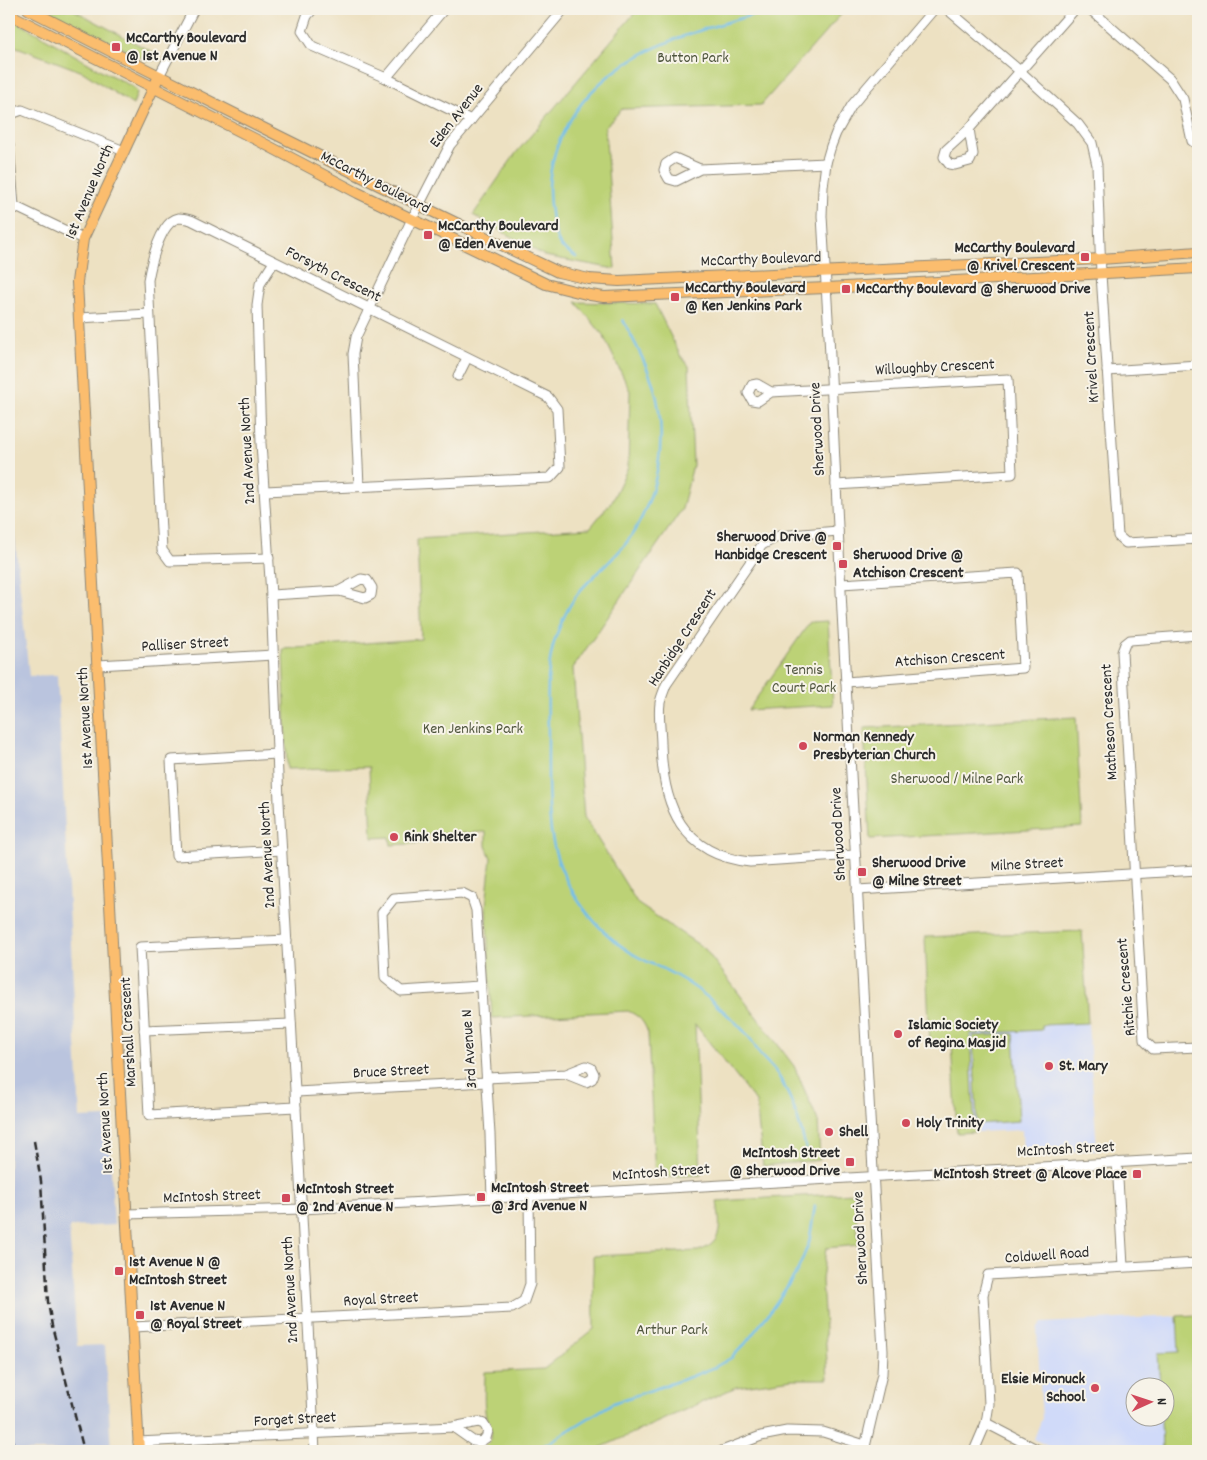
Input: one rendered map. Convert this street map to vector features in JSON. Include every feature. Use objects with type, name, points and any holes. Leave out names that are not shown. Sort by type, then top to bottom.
[{"type":"main road","name":"McCarthy Boulevard","points":[[28,9],[419,206],[558,272],[589,279],[619,281],[826,272],[1101,259],[1198,252]]},
{"type":"main road","name":"McCarthy Boulevard","points":[[9,14],[412,219],[546,284],[590,295],[604,297],[827,288],[1198,268]]},
{"type":"main road","name":"1st Avenue North","points":[[138,1447],[77,282],[84,239],[159,76]]},
{"type":"street","name":"1st Avenue North","points":[[159,76],[194,9]]},
{"type":"street","points":[[313,9],[307,16],[302,31],[312,46],[386,78],[471,120]]},
{"type":"street","points":[[386,78],[444,9]]},
{"type":"street","name":"Eden Avenue","points":[[359,486],[353,354],[356,336],[447,150],[564,9]]},
{"type":"street","name":"Sherwood Drive","points":[[864,1448],[882,1374],[883,1351],[838,530],[822,216],[823,187],[826,163],[836,133],[852,105],[934,9]]},
{"type":"street","name":"Krivel Crescent","points":[[947,9],[1020,71],[1078,124],[1092,143],[1097,166],[1107,371],[1118,536],[1126,543],[1198,539]]},
{"type":"street","points":[[968,129],[1075,9]]},
{"type":"street","points":[[1090,9],[1170,79],[1183,99],[1192,141],[1198,145]]},
{"type":"street","points":[[9,118],[11,114],[22,110],[124,150]]},
{"type":"street","points":[[9,145],[14,206],[84,239]]},
{"type":"street","points":[[700,169],[826,163]]},
{"type":"street","name":"Forsyth Crescent","points":[[265,491],[550,478],[560,467],[557,409],[548,397],[191,220],[178,218],[168,223],[154,250],[148,280],[162,550],[170,561],[268,558]]},
{"type":"street","name":"2nd Avenue North","points":[[274,262],[260,284],[257,305],[261,443],[271,595],[282,850],[316,1451]]},
{"type":"street","points":[[80,318],[149,314]]},
{"type":"street","points":[[458,376],[467,358]]},
{"type":"street","points":[[1107,371],[1198,365]]},
{"type":"street","name":"Willoughby Crescent","points":[[831,389],[1008,379],[1012,474],[836,485]]},
{"type":"street","points":[[771,392],[831,389]]},
{"type":"street","name":"Hanbidge Crescent","points":[[838,530],[779,536],[762,545],[666,685],[660,703],[662,764],[670,806],[677,818],[692,838],[718,855],[735,861],[750,862],[855,855]]},
{"type":"street","name":"Atchison Crescent","points":[[841,584],[1018,573],[1023,668],[846,682]]},
{"type":"street","points":[[271,595],[339,591]]},
{"type":"street","name":"Matheson Crescent","points":[[1134,874],[1122,652],[1125,644],[1130,640],[1198,635]]},
{"type":"street","name":"Palliser Street","points":[[98,666],[273,655]]},
{"type":"street","points":[[277,754],[171,760],[173,817],[176,856],[282,850]]},
{"type":"street","name":"Milne Street","points":[[857,890],[1198,870]]},
{"type":"street","name":"Ritchie Crescent","points":[[1134,874],[1144,1040],[1153,1049],[1198,1047]]},
{"type":"street","name":"3rd Avenue N","points":[[480,986],[401,991],[385,978],[382,913],[394,898],[462,893],[472,898],[476,910],[487,1080],[492,1199]]},
{"type":"street","name":"Marshall Crescent","points":[[287,940],[140,947],[144,1030],[149,1115],[296,1107]]},
{"type":"street","points":[[144,1030],[292,1024]]},
{"type":"street","name":"Bruce Street","points":[[296,1092],[566,1074]]},
{"type":"street","name":"McIntosh Street","points":[[126,1214],[302,1209],[1198,1158]]},
{"type":"street","points":[[1117,1162],[1123,1266]]},
{"type":"street","name":"Royal Street","points":[[132,1327],[512,1308],[524,1301],[530,1284],[529,1197]]},
{"type":"street","name":"Coldwell Road","points":[[974,1451],[986,1424],[989,1404],[983,1295],[988,1275],[1198,1263]]},
{"type":"street","points":[[986,1424],[1040,1451]]},
{"type":"street","name":"Forget Street","points":[[138,1447],[314,1434],[453,1427]]},
{"type":"street","points":[[722,1451],[761,1436],[787,1432],[823,1432],[864,1448]]},
{"type":"shaded area","points":[[9,480],[29,676],[57,675],[80,1118],[108,1117],[114,1225],[69,1227],[77,1346],[105,1345],[111,1451],[9,1451]]},
{"type":"shaded area","points":[[1088,1023],[1097,1150],[1023,1155],[1022,1130],[975,1132],[970,1029]]},
{"type":"shaded area","points":[[1177,1316],[1179,1352],[1158,1353],[1159,1378],[1124,1378],[1124,1428],[1161,1428],[1162,1451],[1057,1451],[1034,1439],[1042,1418],[1037,1329],[1042,1323]]},
{"type":"green space","points":[[45,9],[72,9],[158,55],[155,60],[148,61]]},
{"type":"green space","name":"Button Park","points":[[638,9],[846,9],[761,105],[622,109],[605,127],[615,269],[545,256],[473,215],[516,153]]},
{"type":"green space","points":[[9,17],[133,87],[137,92],[133,105],[83,72],[9,44]]},
{"type":"green space","name":"Ken Jenkins Park","points":[[576,302],[655,304],[680,355],[689,366],[693,465],[682,509],[573,668],[584,817],[638,904],[705,949],[794,1066],[818,1121],[820,1160],[763,1166],[756,1102],[695,1024],[701,1175],[655,1178],[648,1033],[641,1019],[628,1011],[492,1018],[486,906],[491,858],[486,846],[486,832],[424,835],[424,843],[391,845],[390,837],[372,838],[369,767],[287,769],[283,649],[421,639],[417,539],[590,528],[612,501],[628,467],[630,391],[603,335]]},
{"type":"green space","name":"Tennis Court Park","points":[[828,621],[833,705],[748,710],[810,622]]},
{"type":"green space","name":"Sherwood / Milne Park","points":[[1076,717],[1082,827],[870,839],[864,728]]},
{"type":"green space","points":[[1082,931],[1088,1023],[1042,1025],[1042,1030],[970,1034],[975,1132],[957,1133],[952,1043],[930,1044],[925,937]]},
{"type":"green space","points":[[1014,1034],[1019,1121],[977,1124],[973,1036]]},
{"type":"green space","name":"Arthur Park","points":[[854,1193],[859,1245],[826,1248],[822,1280],[828,1379],[792,1379],[736,1387],[593,1451],[476,1451],[477,1448],[488,1443],[491,1433],[485,1412],[485,1372],[544,1369],[594,1329],[593,1256],[698,1251],[713,1243],[717,1238],[719,1217],[717,1201]]},
{"type":"green space","points":[[1198,1315],[1198,1451],[1162,1451],[1161,1428],[1174,1428],[1174,1378],[1159,1378],[1158,1353],[1179,1352],[1177,1316]]},
{"type":"waterway","points":[[576,257],[561,246],[555,234],[549,187],[553,161],[561,137],[587,97],[608,76],[658,46],[686,35],[772,9]]},
{"type":"waterway","points":[[623,320],[644,361],[654,387],[660,427],[658,467],[653,488],[638,525],[622,549],[576,596],[560,626],[551,653],[548,681],[548,796],[551,831],[555,850],[569,885],[590,917],[603,931],[633,954],[686,981],[710,999],[749,1037],[759,1053],[776,1072],[787,1091],[799,1122],[807,1154]]},
{"type":"waterway","points":[[537,1451],[613,1403],[690,1377],[731,1358],[745,1344],[769,1313],[797,1272],[809,1243],[815,1206]]},
{"type":"railway","points":[[34,1141],[41,1181],[48,1302],[52,1326],[84,1451]]},
{"type":"railway","points":[[9,1381],[13,1451]]},
{"type":"place","name":"McCarthy Boulevard @ 1st Avenue N","points":[[116,47]]},
{"type":"place","name":"McCarthy Boulevard @ Eden Avenue","points":[[428,235]]},
{"type":"place","name":"McCarthy Boulevard @ Krivel Crescent","points":[[1085,257]]},
{"type":"place","name":"McCarthy Boulevard @ Sherwood Drive","points":[[846,289]]},
{"type":"place","name":"McCarthy Boulevard @ Ken Jenkins Park","points":[[675,297]]},
{"type":"place","name":"Sherwood Drive @ Hanbidge Crescent","points":[[837,546]]},
{"type":"place","name":"Sherwood Drive @ Atchison Crescent","points":[[843,564]]},
{"type":"place","name":"Norman Kennedy Presbyterian Church","points":[[803,746]]},
{"type":"place","name":"Rink Shelter","points":[[394,837]]},
{"type":"place","name":"Sherwood Drive @ Milne Street","points":[[862,872]]},
{"type":"place","name":"Islamic Society of Regina Masjid","points":[[898,1034]]},
{"type":"place","name":"St. Mary","points":[[1049,1066]]},
{"type":"place","name":"Holy Trinity","points":[[906,1123]]},
{"type":"place","name":"Shell","points":[[829,1132]]},
{"type":"place","name":"McIntosh Street @ Sherwood Drive","points":[[850,1162]]},
{"type":"place","name":"McIntosh Street @ Alcove Place","points":[[1137,1174]]},
{"type":"place","name":"McIntosh Street @ 3rd Avenue N","points":[[481,1197]]},
{"type":"place","name":"McIntosh Street @ 2nd Avenue N","points":[[286,1198]]},
{"type":"place","name":"1st Avenue N @ McIntosh Street","points":[[119,1271]]},
{"type":"place","name":"1st Avenue N @ Royal Street","points":[[140,1315]]},
{"type":"place","name":"Elsie Mironuck School","points":[[1095,1388]]}]
